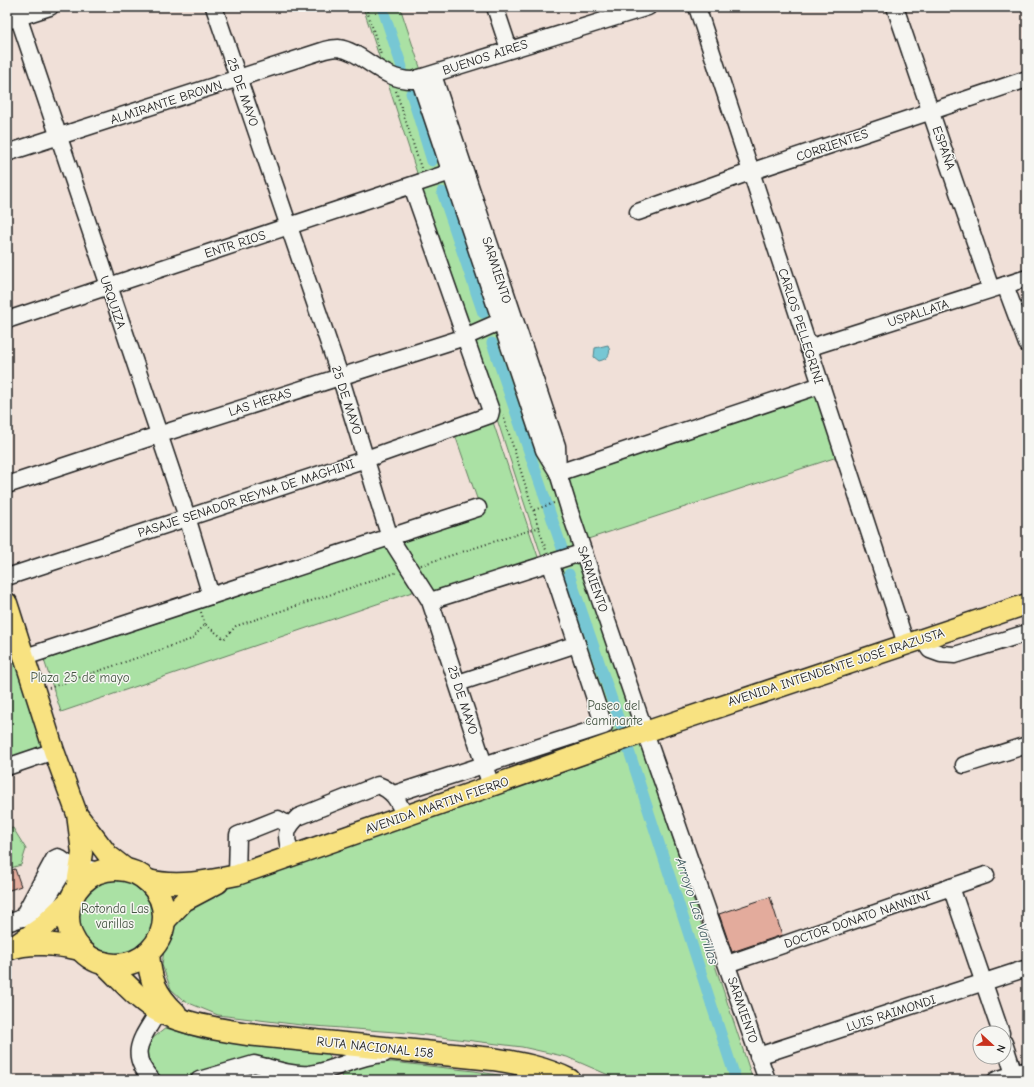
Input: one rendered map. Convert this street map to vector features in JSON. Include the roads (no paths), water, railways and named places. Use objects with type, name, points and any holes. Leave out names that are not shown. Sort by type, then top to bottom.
[{"type":"highway","points":[[11,948],[42,928],[74,895],[84,880],[82,868],[126,869],[148,880],[156,889],[161,899],[164,922],[161,934],[148,953],[127,963],[116,965],[104,963],[91,958],[80,949],[74,940],[69,926],[68,910],[74,895]]},
{"type":"highway","points":[[11,948],[45,944],[80,949]]},
{"type":"highway","name":"RUTA NACIONAL 158","points":[[148,953],[151,979],[156,993],[180,1018]]},
{"type":"highway","name":"RUTA NACIONAL 158","points":[[104,963],[145,1002],[159,1010],[210,1028],[342,1053],[408,1051],[493,1058],[532,1066],[557,1074],[569,1080]]},
{"type":"main road","points":[[7,602],[37,692],[54,751],[77,814],[81,838],[82,868]]},
{"type":"main road","name":"AVENIDA INTENDENTE JOSÉ IRAZUSTA","points":[[645,732],[1027,604]]},
{"type":"main road","name":"AVENIDA MARTIN FIERRO","points":[[164,922],[184,902],[233,876],[645,732]]},
{"type":"main road","points":[[77,814],[108,855],[126,869]]},
{"type":"main road","name":"AVENIDA MARTIN FIERRO","points":[[148,880],[161,884],[178,884],[233,876]]},
{"type":"street","points":[[14,15],[50,7]]},
{"type":"street","name":"25 DE MAYO","points":[[214,7],[340,376],[390,538],[430,600],[492,786]]},
{"type":"street","points":[[496,7],[509,49]]},
{"type":"street","name":"BUENOS AIRES","points":[[417,78],[648,7]]},
{"type":"street","name":"CARLOS PELLEGRINI","points":[[697,7],[808,348],[914,641]]},
{"type":"street","name":"ESPAÑA","points":[[896,7],[931,112],[998,287],[1027,344]]},
{"type":"street","name":"URQUIZA","points":[[14,15],[58,137],[187,517],[211,596]]},
{"type":"street","name":"ALMIRANTE BROWN","points":[[7,153],[325,50],[337,48],[348,51],[386,74],[417,78]]},
{"type":"street","name":"SARMIENTO","points":[[417,78],[457,170],[506,319],[544,450],[558,472],[645,732],[767,1080]]},
{"type":"street","name":"CORRIENTES","points":[[638,212],[750,172],[1027,79]]},
{"type":"street","name":"ENTR RIOS","points":[[7,320],[457,170]]},
{"type":"street","points":[[412,186],[465,337]]},
{"type":"street","name":"USPALLATA","points":[[808,348],[1027,278]]},
{"type":"street","name":"LAS HERAS","points":[[7,485],[158,434],[465,337],[506,319]]},
{"type":"street","name":"PASAJE SENADOR REYNA DE MAGHINI","points":[[7,577],[366,459],[490,416],[491,411],[465,337]]},
{"type":"street","points":[[558,472],[821,385]]},
{"type":"street","points":[[25,658],[478,508]]},
{"type":"street","points":[[430,600],[584,552]]},
{"type":"street","points":[[394,794],[604,726],[550,562]]},
{"type":"street","points":[[914,641],[941,654],[955,655],[1027,633]]},
{"type":"street","points":[[458,684],[577,644]]},
{"type":"street","points":[[964,765],[1027,745]]},
{"type":"street","points":[[7,767],[54,751]]},
{"type":"street","points":[[291,856],[286,836],[289,825],[298,817],[378,786],[388,789],[394,794],[405,816]]},
{"type":"street","points":[[233,876],[238,835],[278,819],[289,825]]},
{"type":"street","points":[[14,920],[30,918],[38,913],[82,868]]},
{"type":"street","name":"DOCTOR DONATO NANNINI","points":[[727,964],[986,875]]},
{"type":"street","points":[[951,887],[998,1025]]},
{"type":"street","name":"LUIS RAIMONDI","points":[[758,1056],[1024,970]]},
{"type":"street","points":[[152,1080],[142,1069],[138,1059],[139,1045],[159,1010]]},
{"type":"street","points":[[199,1080],[263,1070],[290,1074],[308,1074],[323,1071],[342,1053]]},
{"type":"street","points":[[996,1080],[1019,1075],[1012,1060]]},
{"type":"water","points":[[608,345],[610,351],[605,359],[599,361],[594,357],[595,348]]},
{"type":"waterway","points":[[382,7],[402,67]]},
{"type":"waterway","points":[[411,93],[432,161]]},
{"type":"waterway","points":[[442,192],[483,313]]},
{"type":"waterway","points":[[492,343],[563,551]]},
{"type":"waterway","points":[[569,574],[621,726]]},
{"type":"waterway","name":"Arroyo Las Varillas","points":[[629,751],[736,1080]]},
{"type":"park label","name":"Plaza 25 de mayo","points":[[80,677]]},
{"type":"park label","name":"Paseo del caminante","points":[[614,712]]},
{"type":"park label","name":"Rotonda Las varillas","points":[[115,916]]}]
